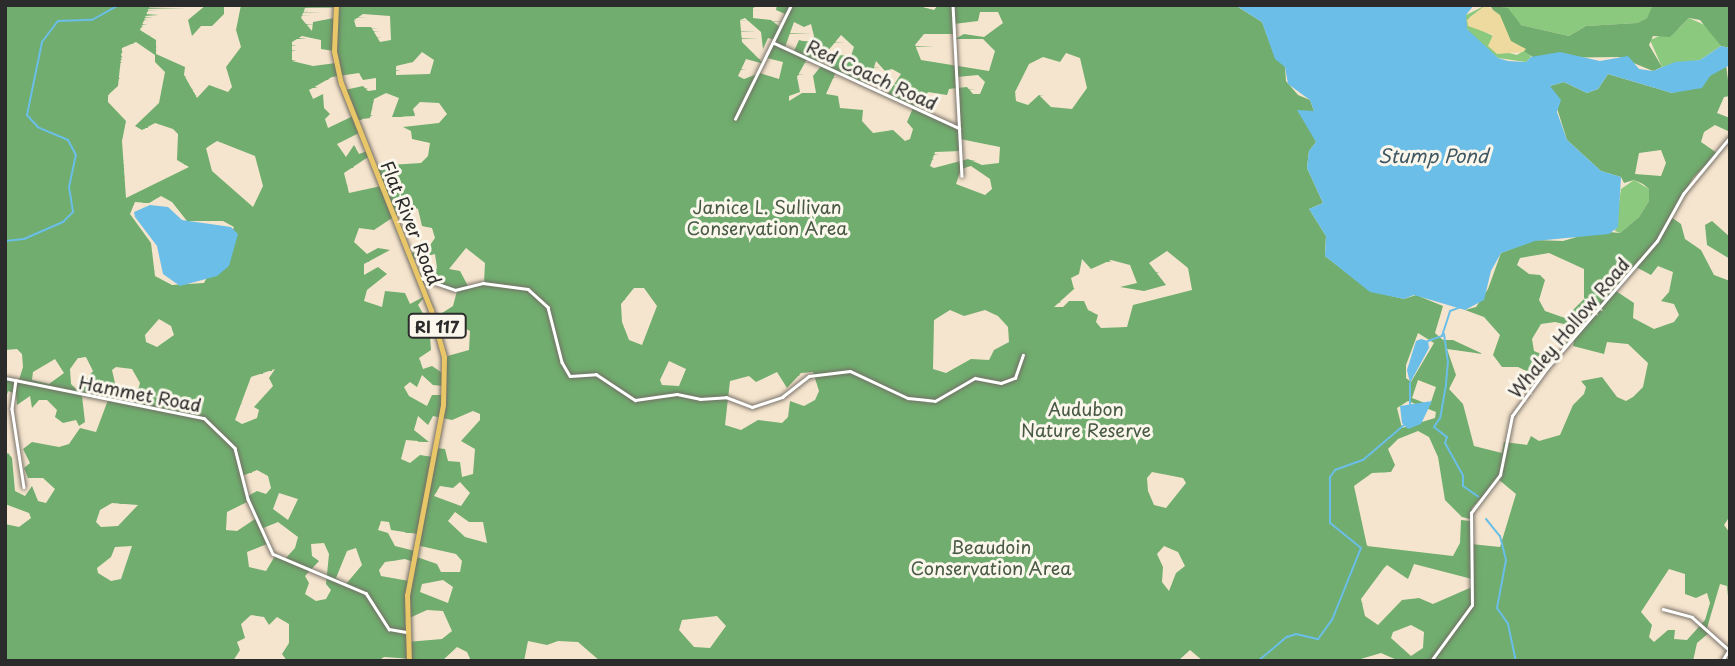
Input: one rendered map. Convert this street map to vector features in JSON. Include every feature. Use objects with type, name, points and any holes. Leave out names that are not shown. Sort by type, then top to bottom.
[{"type":"main road","name":"Flat River Road","points":[[336,5],[334,51],[341,83],[437,326],[445,379],[407,595],[406,632],[409,661]]},
{"type":"street","points":[[735,119],[756,81],[790,5]]},
{"type":"street","points":[[953,5],[961,176]]},
{"type":"street","name":"Red Coach Road","points":[[774,43],[959,128]]},
{"type":"street","name":"Whaley Hollow Road","points":[[1431,661],[1472,605],[1471,513],[1500,475],[1512,416],[1553,361],[1659,239],[1693,178],[1730,137]]},
{"type":"street","points":[[418,277],[455,290],[491,283],[528,289],[548,307],[562,362],[570,376],[595,374],[635,400],[677,394],[700,399],[726,397],[752,407],[782,397],[809,376],[850,371],[918,401],[940,400],[975,378],[1001,383],[1015,379],[1023,355]]},
{"type":"street","name":"Hammet Road","points":[[5,378],[204,418],[235,448],[248,499],[273,554],[366,593],[389,629],[406,632]]},
{"type":"street","points":[[16,380],[12,409],[24,487]]},
{"type":"street","points":[[1663,609],[1692,617],[1729,649],[1722,661]]},
{"type":"green space","points":[[5,5],[150,5],[140,30],[156,40],[156,54],[185,67],[184,75],[197,98],[209,85],[228,92],[232,87],[226,67],[241,47],[236,30],[241,5],[311,5],[305,8],[301,18],[312,31],[313,22],[334,18],[336,5],[759,5],[753,8],[753,18],[771,20],[780,27],[785,14],[776,10],[777,5],[915,5],[934,10],[938,5],[1235,5],[1262,22],[1273,52],[1285,67],[1286,81],[1298,95],[1310,100],[1314,111],[1307,123],[1316,142],[1309,151],[1307,168],[1323,203],[1309,209],[1326,236],[1325,256],[1370,291],[1404,299],[1416,295],[1443,306],[1435,333],[1443,340],[1453,340],[1483,354],[1447,349],[1456,375],[1449,389],[1463,404],[1474,446],[1502,453],[1504,442],[1527,445],[1531,436],[1539,441],[1560,435],[1573,405],[1584,394],[1586,387],[1581,381],[1602,377],[1617,397],[1626,401],[1633,397],[1643,387],[1648,363],[1628,344],[1607,342],[1604,354],[1573,346],[1577,327],[1555,322],[1541,324],[1532,339],[1534,351],[1553,359],[1539,377],[1518,367],[1502,367],[1493,355],[1500,335],[1484,317],[1465,310],[1476,307],[1488,289],[1501,253],[1535,240],[1563,241],[1597,231],[1620,233],[1639,217],[1649,201],[1649,189],[1643,184],[1634,180],[1624,183],[1621,177],[1601,171],[1567,140],[1550,86],[1564,82],[1587,93],[1598,89],[1608,74],[1672,93],[1696,86],[1726,64],[1730,96],[1724,97],[1717,113],[1730,118],[1730,132],[1715,125],[1704,132],[1701,142],[1717,153],[1693,178],[1671,217],[1681,224],[1685,239],[1701,250],[1714,275],[1730,281],[1730,516],[1724,525],[1730,533],[1730,618],[1727,586],[1720,584],[1707,628],[1710,632],[1697,643],[1693,661],[1399,661],[1381,653],[1354,661],[1203,661],[1190,650],[1178,661],[600,661],[578,642],[558,641],[547,645],[528,641],[524,661],[471,661],[467,652],[457,647],[442,661],[384,657],[378,661],[287,661],[282,654],[289,643],[289,624],[277,617],[269,625],[264,617],[251,615],[241,624],[245,638],[237,642],[240,650],[233,661],[5,661],[5,524],[19,527],[31,518],[29,513],[5,504],[5,456],[8,453],[12,458],[15,491],[25,496],[32,486],[38,501],[46,503],[55,489],[43,478],[28,478],[24,468],[30,463],[23,449],[32,442],[59,447],[69,444],[80,428],[96,432],[108,400],[82,396],[85,422],[79,426],[76,420],[63,423],[55,417],[57,410],[47,400],[39,400],[32,408],[30,396],[17,405],[16,394],[8,391],[5,402],[5,377],[19,380],[23,367],[22,354],[17,349],[5,350]],"holes":[[[980,12],[998,12],[1003,23],[984,37],[964,34],[955,39],[983,39],[995,51],[989,71],[921,60],[915,45],[924,34],[955,34],[954,24],[978,21]],[[363,14],[390,16],[391,40],[380,42],[371,27],[356,27],[354,20]],[[745,18],[761,32],[763,49],[768,38],[775,40],[767,58],[783,62],[779,79],[760,73],[744,79],[738,76],[746,59],[764,64],[742,42],[740,20]],[[794,22],[804,27],[811,24],[814,36],[810,43],[799,40],[794,51],[785,47]],[[841,35],[854,47],[851,56],[838,55],[829,68],[822,65],[813,76],[816,93],[802,93],[789,101],[789,96],[800,92],[797,77],[807,59],[818,63]],[[302,36],[321,40],[321,49],[334,51],[336,63],[313,66],[292,61],[292,42]],[[136,42],[155,55],[155,62],[165,72],[159,103],[135,126],[142,130],[155,123],[173,129],[178,134],[177,160],[189,167],[126,198],[122,141],[126,121],[108,102],[108,95],[118,86],[122,48]],[[422,52],[434,60],[430,74],[396,75],[396,66],[413,62]],[[1066,53],[1080,58],[1087,88],[1072,109],[1051,107],[1039,95],[1028,105],[1016,101],[1015,92],[1029,64],[1043,57],[1060,62]],[[876,61],[885,71],[892,69],[901,74],[887,95],[913,108],[907,122],[913,129],[910,139],[905,141],[893,130],[873,133],[862,121],[863,110],[840,108],[838,96],[826,94],[836,72],[868,86]],[[359,73],[363,80],[376,78],[376,90],[368,91],[363,86],[345,90],[353,116],[328,128],[325,119],[330,114],[324,108],[323,94],[313,99],[309,90],[332,77]],[[978,75],[985,82],[980,94],[973,94],[967,87],[957,88],[957,77]],[[957,88],[958,127],[918,109],[928,92],[947,95],[949,89]],[[386,93],[399,98],[392,117],[415,116],[413,109],[420,102],[439,103],[447,114],[439,123],[403,127],[411,131],[412,139],[430,143],[428,156],[421,163],[374,166],[381,186],[349,193],[344,173],[368,157],[367,151],[359,154],[354,145],[346,157],[337,144],[359,133],[355,120],[370,118],[374,99]],[[960,139],[1000,147],[999,163],[982,165],[968,159],[934,168],[930,166],[935,152],[960,151]],[[217,141],[255,156],[263,186],[253,207],[212,171],[206,148]],[[1661,150],[1666,163],[1661,176],[1635,174],[1639,153]],[[971,166],[990,179],[992,189],[985,195],[956,184],[961,169]],[[161,196],[172,202],[187,221],[223,221],[234,227],[204,283],[172,285],[155,276],[151,243],[130,214],[135,202],[149,203]],[[410,206],[418,209],[422,226],[432,228],[435,238],[428,248],[409,254],[411,260],[435,254],[437,268],[430,279],[457,291],[453,306],[428,322],[418,305],[425,296],[410,304],[405,293],[385,291],[382,307],[364,301],[367,290],[387,274],[378,267],[364,275],[364,264],[390,250],[378,248],[367,254],[354,242],[359,228],[374,230]],[[466,248],[485,263],[484,282],[468,286],[460,271],[449,269]],[[1167,251],[1188,268],[1192,290],[1133,305],[1127,327],[1101,328],[1096,322],[1098,315],[1088,310],[1084,301],[1069,301],[1063,307],[1054,307],[1074,289],[1071,278],[1079,274],[1082,259],[1091,269],[1111,260],[1130,265],[1137,283],[1120,287],[1144,291],[1166,285],[1149,263]],[[1549,253],[1584,269],[1584,299],[1565,318],[1545,311],[1539,300],[1545,280],[1540,275],[1529,274],[1517,265],[1520,258]],[[1658,266],[1673,272],[1669,292],[1661,301],[1674,304],[1679,315],[1674,322],[1654,329],[1633,318],[1634,303],[1616,291],[1636,267],[1651,275]],[[634,288],[644,288],[657,306],[642,345],[629,340],[622,322],[621,304]],[[950,310],[964,316],[985,310],[998,316],[1008,327],[1009,342],[994,350],[989,360],[971,359],[946,373],[933,369],[934,320]],[[159,319],[171,326],[174,335],[157,347],[146,342],[145,335]],[[458,325],[470,331],[469,350],[444,357],[444,374],[432,366],[423,369],[419,358],[431,350],[430,336]],[[1418,333],[1434,343],[1411,382],[1406,378],[1406,365]],[[86,357],[93,371],[78,391],[71,384],[70,369],[78,358]],[[55,359],[64,373],[49,384],[32,380],[33,372]],[[669,361],[686,369],[679,386],[662,385],[660,380]],[[116,367],[132,369],[140,383],[134,405],[109,399],[115,383],[112,370]],[[275,369],[269,378],[273,386],[254,407],[259,410],[257,418],[242,424],[235,420],[251,377]],[[777,372],[787,388],[801,373],[813,372],[819,391],[815,400],[804,406],[790,401],[788,417],[782,423],[758,420],[741,430],[725,425],[730,381],[749,376],[756,382]],[[422,375],[433,385],[444,386],[444,395],[432,395],[427,406],[409,396],[404,387],[410,382],[417,387]],[[1418,380],[1436,387],[1430,405],[1412,398]],[[1408,401],[1436,412],[1435,418],[1402,428],[1397,408]],[[473,411],[480,414],[480,420],[461,441],[475,449],[473,474],[462,477],[460,462],[448,461],[445,449],[436,448],[433,457],[420,455],[410,463],[401,459],[406,440],[429,442],[414,430],[418,416],[428,425],[433,416],[452,420]],[[1418,431],[1429,437],[1438,457],[1445,500],[1462,517],[1470,519],[1472,508],[1498,479],[1516,494],[1500,547],[1471,544],[1470,521],[1461,520],[1460,543],[1453,556],[1367,546],[1354,486],[1372,473],[1391,472],[1395,465],[1388,449],[1398,439]],[[257,470],[268,476],[271,488],[266,494],[257,491],[248,496],[242,476]],[[1152,472],[1183,478],[1186,483],[1166,508],[1154,505],[1148,491],[1147,478]],[[460,482],[470,493],[461,506],[434,496],[440,486],[453,488]],[[279,493],[298,499],[288,520],[273,509]],[[249,501],[255,519],[237,531],[226,530],[227,512]],[[112,503],[138,505],[118,526],[101,527],[96,522],[100,510]],[[455,512],[469,522],[483,522],[487,543],[465,537],[448,521]],[[381,521],[389,522],[391,530],[418,534],[416,545],[456,554],[462,561],[460,572],[441,572],[437,564],[414,556],[415,551],[395,546],[388,533],[378,530]],[[278,522],[298,537],[295,548],[284,560],[275,556],[266,571],[249,567],[247,552],[267,544],[261,529]],[[324,543],[329,554],[326,584],[331,590],[326,599],[316,601],[305,594],[309,583],[305,576],[319,561],[312,556],[311,544]],[[132,546],[121,579],[111,581],[98,573],[97,568],[111,557],[115,547]],[[1164,546],[1178,552],[1185,566],[1176,573],[1169,591],[1162,582],[1163,567],[1157,554]],[[356,548],[362,565],[346,584],[336,578],[347,551]],[[405,559],[413,562],[409,581],[381,576],[379,570],[385,562]],[[1414,564],[1472,579],[1472,587],[1433,604],[1419,598],[1402,600],[1378,625],[1365,616],[1361,599],[1387,565],[1408,579]],[[1669,569],[1685,574],[1685,594],[1696,598],[1707,593],[1710,603],[1705,620],[1687,640],[1674,639],[1675,630],[1668,630],[1654,642],[1649,637],[1652,625],[1641,612]],[[443,580],[453,587],[448,603],[420,592],[422,584]],[[427,610],[443,611],[452,631],[442,639],[407,642],[405,620]],[[717,616],[726,626],[710,648],[694,647],[679,630],[682,620]],[[1411,625],[1424,632],[1423,648],[1411,656],[1391,638],[1393,632]]]},
{"type":"green space","points":[[206,5],[224,5],[224,14],[212,26],[201,26],[192,36],[188,20]]},
{"type":"green space","points":[[1486,5],[1469,18],[1473,26],[1493,36],[1505,52],[1517,55],[1526,49],[1531,57],[1526,62],[1498,58],[1471,36],[1464,23],[1466,15]]},
{"type":"green space","points":[[1490,5],[1508,8],[1521,25],[1569,36],[1586,26],[1637,23],[1647,18],[1653,5],[1730,5],[1730,48],[1721,46],[1700,20],[1689,18],[1670,37],[1653,36],[1649,45],[1662,67],[1653,71],[1619,57],[1534,58],[1511,42]]},
{"type":"green space","points":[[1501,5],[1654,7],[1647,18],[1637,23],[1586,26],[1569,36],[1521,25]]},
{"type":"green space","points":[[1689,18],[1709,27],[1721,46],[1700,60],[1662,67],[1650,40],[1679,28]]},
{"type":"green space","points":[[1634,180],[1649,189],[1649,201],[1639,217],[1620,233],[1615,231],[1621,189]]},
{"type":"green space","points":[[1712,221],[1730,237],[1730,259],[1707,245],[1705,225]]},
{"type":"sand","points":[[1486,5],[1500,15],[1511,41],[1526,49],[1523,52],[1497,54],[1488,46],[1493,35],[1468,26],[1467,20]]},
{"type":"water","name":"Stump Pond","points":[[1235,5],[1474,5],[1466,15],[1467,29],[1498,58],[1508,61],[1526,62],[1531,57],[1560,52],[1600,61],[1628,56],[1639,69],[1653,71],[1675,62],[1700,60],[1721,46],[1730,48],[1730,65],[1710,76],[1702,88],[1672,93],[1608,74],[1598,89],[1587,93],[1564,82],[1550,86],[1561,100],[1557,112],[1567,140],[1601,171],[1621,177],[1618,227],[1609,234],[1535,241],[1501,253],[1491,271],[1484,300],[1465,310],[1414,295],[1404,299],[1370,292],[1325,256],[1326,236],[1309,209],[1323,203],[1307,168],[1309,151],[1316,142],[1297,110],[1314,111],[1310,100],[1288,84],[1285,67],[1275,59],[1262,22]]},
{"type":"water","points":[[150,205],[168,207],[182,220],[231,227],[238,234],[229,266],[217,276],[180,286],[163,274],[157,246],[134,212]]},
{"type":"water","points":[[1416,341],[1428,341],[1429,348],[1410,383],[1407,370]]},
{"type":"water","points":[[1432,401],[1421,424],[1408,429],[1402,423],[1400,406]]},
{"type":"waterway","points":[[5,241],[24,239],[63,222],[73,212],[69,187],[76,155],[68,140],[38,127],[27,115],[42,42],[58,21],[92,20],[119,5]]},
{"type":"waterway","points":[[1428,341],[1442,336],[1450,311],[1461,307]]},
{"type":"waterway","points":[[1444,334],[1448,361],[1446,385],[1440,418],[1434,427],[1447,437],[1445,443],[1463,476],[1463,486],[1479,497]]},
{"type":"waterway","points":[[1410,383],[1410,405]]},
{"type":"waterway","points":[[1258,661],[1287,637],[1296,634],[1318,639],[1332,620],[1361,548],[1330,523],[1330,477],[1335,470],[1363,460],[1404,425]]},
{"type":"waterway","points":[[1486,519],[1500,536],[1506,560],[1497,608],[1508,624],[1516,661]]},
{"type":"park label","name":"Janice L. Sullivan Conservation Area","points":[[767,218]]},
{"type":"park label","name":"Audubon Nature Reserve","points":[[1086,420]]},
{"type":"park label","name":"Beaudoin Conservation Area","points":[[991,558]]}]
